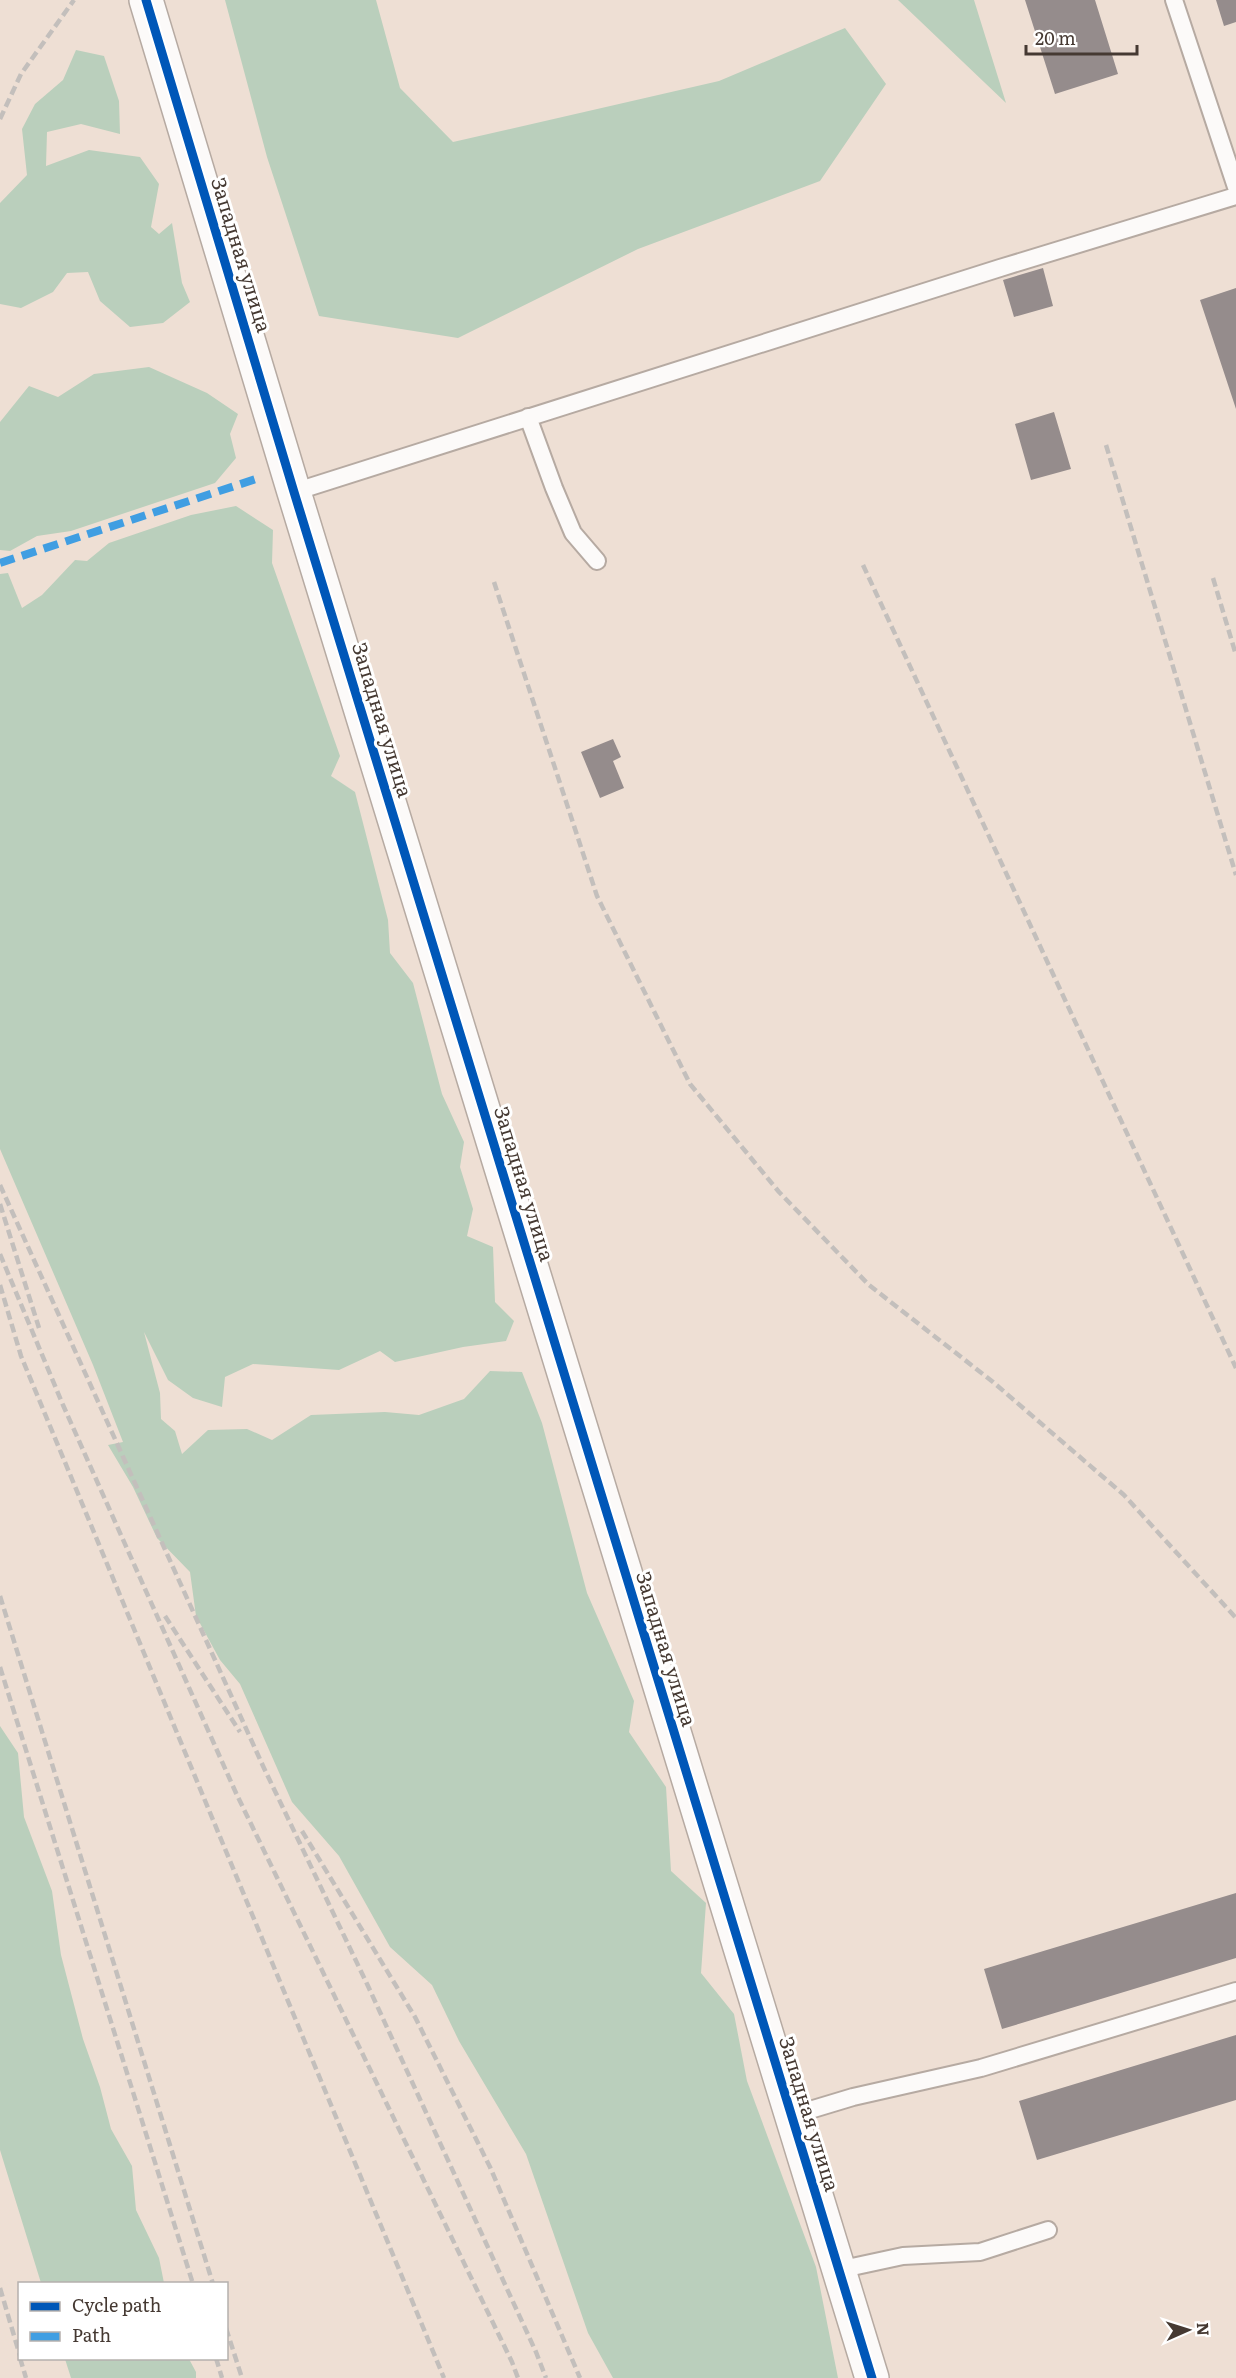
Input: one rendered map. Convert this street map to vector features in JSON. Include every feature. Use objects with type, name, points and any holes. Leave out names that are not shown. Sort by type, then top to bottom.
[{"type":"street","name":"Западная улица","points":[[146,0],[294,492],[872,2378]]},
{"type":"lane","points":[[1174,0],[1236,187]]},
{"type":"lane","points":[[294,492],[1236,196]]},
{"type":"lane","points":[[528,417],[573,533],[597,561]]},
{"type":"lane","points":[[790,2116],[853,2097],[981,2068],[1236,1991]]},
{"type":"lane","points":[[838,2270],[903,2256],[980,2252],[1048,2230]]},
{"type":"green space","points":[[225,0],[376,0],[400,88],[453,142],[719,81],[845,28],[886,84],[820,181],[638,249],[458,338],[319,316],[267,157]]},
{"type":"green space","points":[[898,0],[974,0],[1006,103]]},
{"type":"green space","points":[[76,50],[104,56],[119,101],[120,134],[81,124],[47,132],[46,166],[89,150],[140,157],[159,184],[151,227],[159,234],[172,223],[182,283],[190,302],[163,323],[130,327],[100,301],[88,272],[67,273],[53,292],[21,308],[0,304],[0,203],[27,175],[22,129],[35,104],[63,80]]},
{"type":"green space","points":[[149,367],[207,393],[238,414],[230,434],[236,458],[215,483],[71,531],[37,536],[10,551],[0,550],[0,422],[29,386],[58,397],[94,374]]},
{"type":"green space","points":[[236,506],[273,530],[272,563],[340,756],[331,776],[355,792],[388,920],[390,953],[413,983],[442,1094],[464,1142],[460,1167],[473,1209],[467,1236],[493,1247],[495,1302],[514,1321],[506,1341],[463,1347],[395,1362],[380,1351],[339,1370],[253,1364],[225,1377],[222,1407],[193,1398],[168,1380],[144,1332],[160,1393],[161,1419],[175,1431],[182,1454],[208,1430],[247,1429],[272,1440],[311,1415],[385,1412],[419,1415],[464,1399],[490,1371],[522,1372],[542,1423],[587,1593],[634,1701],[629,1732],[666,1787],[671,1871],[706,1903],[701,1973],[734,2014],[747,2081],[816,2267],[838,2378],[613,2378],[588,2333],[526,2154],[459,2041],[432,1985],[390,1947],[339,1856],[292,1802],[240,1684],[220,1660],[196,1616],[190,1572],[157,1538],[133,1487],[108,1445],[123,1442],[93,1365],[0,1149],[0,574],[8,573],[22,608],[42,595],[75,560],[87,561],[109,543],[191,515]]},
{"type":"green space","points":[[0,1726],[18,1753],[24,1817],[52,1891],[61,1955],[83,2039],[100,2087],[111,2129],[132,2166],[136,2210],[159,2258],[164,2282],[41,2282],[0,2150]]},
{"type":"green space","points":[[65,2360],[190,2360],[196,2372],[196,2378],[71,2378]]},
{"type":"building","points":[[1025,0],[1095,0],[1118,74],[1055,94]]},
{"type":"building","points":[[1216,0],[1236,0],[1236,22],[1224,26]]},
{"type":"building","points":[[1043,268],[1053,306],[1014,317],[1003,280]]},
{"type":"building","points":[[1236,288],[1236,409],[1200,300]]},
{"type":"building","points":[[1054,412],[1071,469],[1031,480],[1015,424]]},
{"type":"building","points":[[613,739],[621,757],[613,761],[624,788],[600,798],[581,752]]},
{"type":"building","points":[[1236,1893],[1236,1958],[1002,2029],[984,1969]]},
{"type":"building","points":[[1236,2035],[1236,2100],[1037,2160],[1019,2101]]},
{"type":"railway","points":[[0,119],[21,74],[74,0]]},
{"type":"railway","points":[[1106,445],[1236,875]]},
{"type":"railway","points":[[863,565],[1236,1368]]},
{"type":"railway","points":[[1213,578],[1236,655]]},
{"type":"railway","points":[[494,582],[597,896],[690,1084],[779,1192],[869,1285],[993,1382],[1124,1495],[1236,1618]]},
{"type":"railway","points":[[0,1185],[263,1766],[368,1986],[546,2378]]},
{"type":"railway","points":[[0,1204],[39,1328]]},
{"type":"railway","points":[[0,1254],[63,1405],[236,1793],[518,2378]]},
{"type":"railway","points":[[0,1285],[21,1356],[444,2378]]},
{"type":"railway","points":[[0,1596],[212,2282]]},
{"type":"railway","points":[[165,1616],[240,1732]]},
{"type":"railway","points":[[0,1667],[192,2282]]},
{"type":"railway","points":[[302,1831],[415,2017],[490,2167],[580,2378]]},
{"type":"railway","points":[[0,2288],[18,2349]]},
{"type":"railway","points":[[228,2334],[242,2378]]},
{"type":"railway","points":[[21,2360],[26,2378]]},
{"type":"railway","points":[[217,2360],[222,2378]]},
{"type":"marked path","points":[[0,563],[262,477]]},
{"type":"cycle path","points":[[146,0],[294,492],[872,2378]]}]
